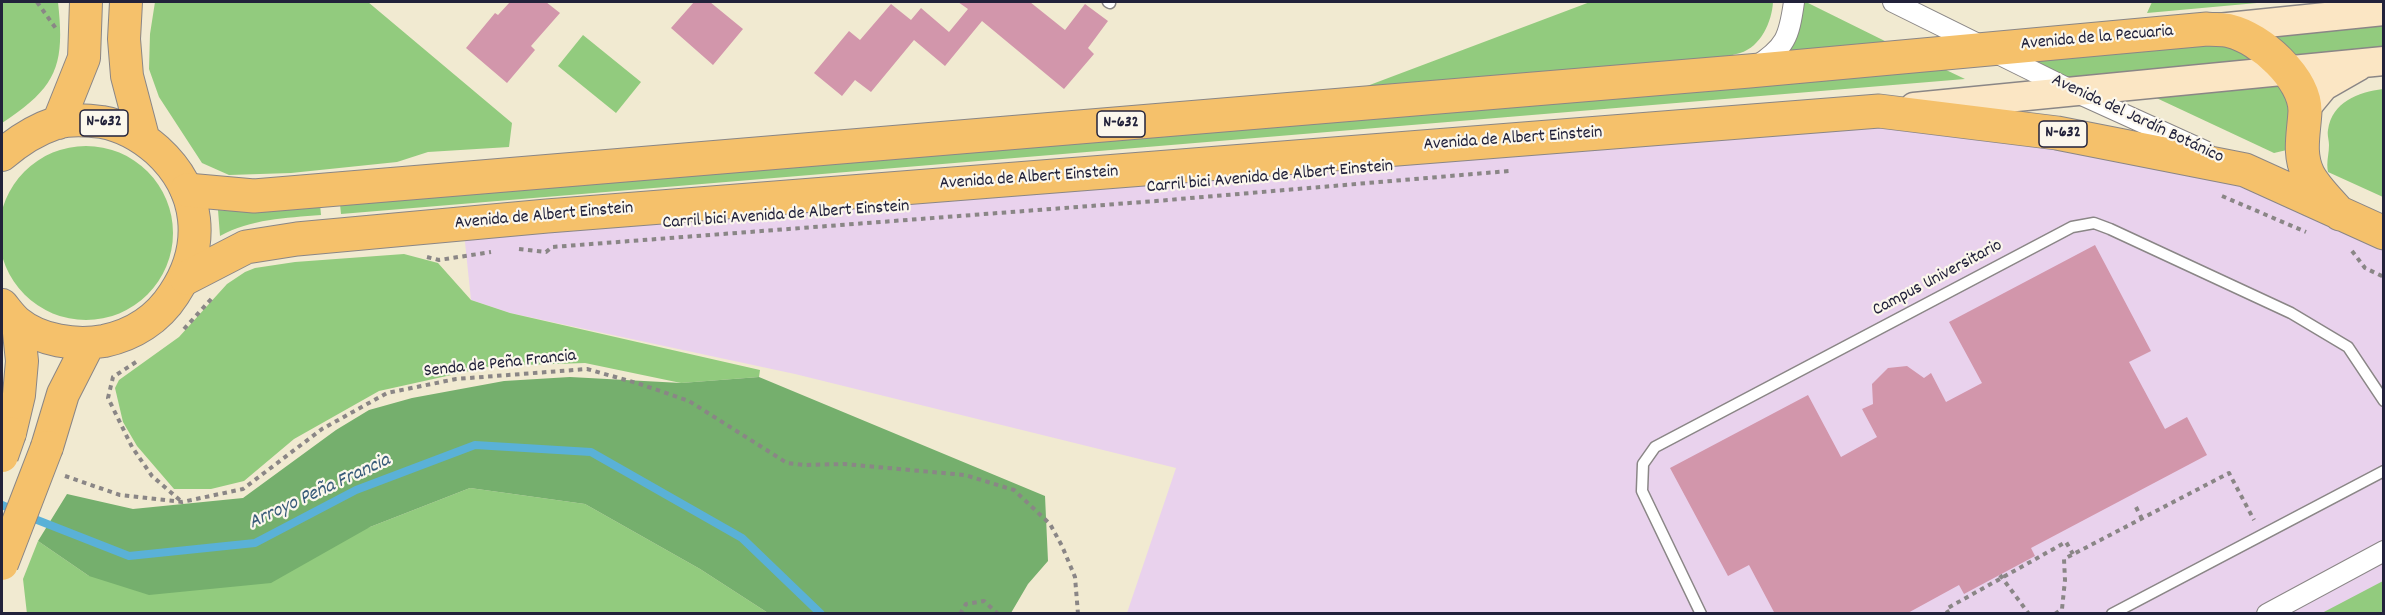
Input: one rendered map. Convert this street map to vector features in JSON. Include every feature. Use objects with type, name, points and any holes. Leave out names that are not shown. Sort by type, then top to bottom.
[{"type":"highway","name":"Avenida de la Pecuaria","points":[[1987,48],[2044,46],[2207,29],[2230,31],[2262,45],[2287,69],[2296,84],[2305,109],[2301,140],[2308,175],[2340,214]]},
{"type":"highway","name":"N-632","points":[[188,190],[254,196],[1749,71],[1987,48]]},
{"type":"highway","name":"Avenida de Albert Einstein","points":[[186,278],[246,247],[297,239],[526,218],[1879,111],[2057,133],[2245,170]]},
{"type":"highway","name":"Avenida del Jardín Botánico","points":[[2245,170],[2384,233]]},
{"type":"main road","name":"N-632","points":[[58,123],[84,58],[86,2]]},
{"type":"main road","name":"N-632","points":[[126,2],[124,39],[127,76],[143,137]]},
{"type":"main road","name":"N-632","points":[[2,155],[26,136],[58,123],[87,120],[114,124],[143,137],[173,165],[188,190],[195,218],[194,247],[186,278],[166,307],[146,324],[118,338],[89,343],[49,339],[10,314]]},
{"type":"main road","points":[[6,444],[19,395],[22,361],[10,314]]},
{"type":"main road","points":[[2,564],[51,460],[63,394],[89,343]]},
{"type":"street","points":[[1749,71],[1776,54],[1790,29],[1794,2]]},
{"type":"street","name":"Avenida del Jardín Botánico","points":[[1893,2],[2075,92],[2245,170]]},
{"type":"street","name":"Avenida de la Pecuaria","points":[[2207,29],[2384,11]]},
{"type":"street","points":[[2075,92],[2374,62]]},
{"type":"street","points":[[2305,109],[2324,86],[2374,62]]},
{"type":"street","name":"Avenida de Albert Einstein","points":[[1879,111],[2075,92]]},
{"type":"street","points":[[2267,614],[2384,551]]},
{"type":"lane","name":"Campus Universitario","points":[[1701,614],[1642,490],[1643,464],[1655,447],[2072,227],[2094,223],[2110,229],[2292,313],[2348,346],[2384,401]]},
{"type":"lane","points":[[2112,614],[2384,471]]},
{"type":"path","points":[[37,2],[57,30]]},
{"type":"path","name":"Carril bici Avenida de Albert Einstein","points":[[514,248],[546,252],[552,248],[1156,201],[1480,174],[1515,169]]},
{"type":"path","points":[[421,255],[439,260],[493,252]]},
{"type":"path","points":[[180,333],[219,290]]},
{"type":"path","points":[[142,359],[112,377],[108,398],[132,447],[152,476],[182,502]]},
{"type":"path","name":"Senda de Peña Francia","points":[[51,460],[120,495],[182,502],[243,489],[322,429],[387,393],[456,379],[587,369],[689,401],[787,463],[844,464],[965,475],[1014,490],[1050,524],[1062,546],[1075,577],[1078,614]]},
{"type":"path","points":[[2055,614],[2063,611],[2064,559],[2229,473],[2262,534]]},
{"type":"path","points":[[2136,507],[2142,519]]},
{"type":"path","points":[[1949,614],[1946,609],[2001,576],[2066,542],[2073,554]]},
{"type":"path","points":[[2001,576],[2029,614]]},
{"type":"path","points":[[960,614],[966,604],[984,601],[998,614]]},
{"type":"shaded area","points":[[1879,111],[2245,170],[2383,233],[2383,613],[1127,613],[1176,468],[795,374],[510,313],[471,300],[463,223]]},
{"type":"green space","points":[[2,2],[58,2],[60,43],[58,59],[46,86],[35,98],[2,123]]},
{"type":"green space","points":[[155,2],[368,2],[512,123],[509,147],[428,152],[397,162],[291,173],[229,175],[202,163],[159,97],[149,69],[150,34]]},
{"type":"green space","points":[[1590,2],[1773,2],[1768,25],[1759,39],[1747,50],[1733,55],[1367,86]]},
{"type":"green space","points":[[1804,2],[1897,47],[1785,54],[1798,30]]},
{"type":"green space","points":[[2152,2],[2268,2],[2147,13]]},
{"type":"green space","points":[[2383,11],[2383,61],[2075,92],[1987,48]]},
{"type":"green space","points":[[583,35],[641,82],[616,113],[558,66]]},
{"type":"green space","points":[[1944,69],[1965,79],[341,214],[340,204]]},
{"type":"green space","points":[[2286,81],[2290,96],[2291,149],[2274,153],[2150,95]]},
{"type":"green space","points":[[2384,89],[2383,197],[2328,172],[2327,165],[2328,130],[2335,112],[2356,96]]},
{"type":"green space","points":[[86,146],[119,153],[134,161],[147,172],[158,185],[166,200],[173,233],[166,266],[158,281],[147,294],[134,305],[119,313],[86,320],[53,313],[38,305],[25,294],[14,281],[6,266],[-1,233],[6,200],[14,185],[25,172],[38,161],[53,153]]},
{"type":"green space","points":[[320,204],[321,215],[281,218],[256,223],[220,236],[218,210]]},
{"type":"green space","points":[[404,254],[438,263],[471,300],[510,313],[760,370],[759,377],[681,383],[585,363],[492,366],[379,391],[294,439],[244,481],[211,489],[174,489],[137,446],[123,422],[115,388],[119,380],[179,337],[227,284],[255,268],[295,262]]},
{"type":"green space","points":[[570,377],[681,383],[759,377],[1045,496],[1048,561],[1028,584],[1011,613],[768,613],[700,569],[585,504],[470,488],[370,527],[271,583],[149,595],[89,576],[38,541],[67,494],[133,509],[243,498],[336,430],[369,410],[412,398],[504,381]]},
{"type":"green space","points":[[470,488],[585,504],[700,569],[768,613],[27,614],[23,579],[38,541],[89,576],[370,527]]},
{"type":"green space","points":[[2383,581],[2383,613],[2322,613]]},
{"type":"building","points":[[510,2],[546,2],[560,13],[531,46],[535,50],[507,83],[466,48],[495,13],[498,15]]},
{"type":"building","points":[[694,2],[710,2],[743,29],[713,65],[671,28]]},
{"type":"building","points":[[958,2],[1030,2],[1065,30],[1085,4],[1108,21],[1088,48],[1094,54],[1064,89],[982,21],[945,66],[914,40],[871,92],[855,80],[842,96],[814,73],[849,31],[860,40],[891,4],[911,20],[921,8],[949,32],[968,9]]},
{"type":"building","points":[[2095,245],[2151,351],[2129,362],[2165,429],[2187,417],[2207,455],[2031,548],[2035,556],[1964,594],[1959,585],[1906,614],[1775,614],[1749,565],[1728,576],[1670,468],[1808,395],[1841,457],[1877,437],[1862,409],[1873,404],[1872,384],[1888,368],[1907,366],[1924,378],[1931,373],[1946,402],[1982,383],[1949,322]]},
{"type":"waterway","name":"Arroyo Peña Francia","points":[[27,516],[129,556],[255,543],[356,490],[475,445],[591,452],[742,538],[821,614]]},
{"type":"waterway","name":"Arroyo Peña Francia","points":[[2,505],[16,511]]}]
